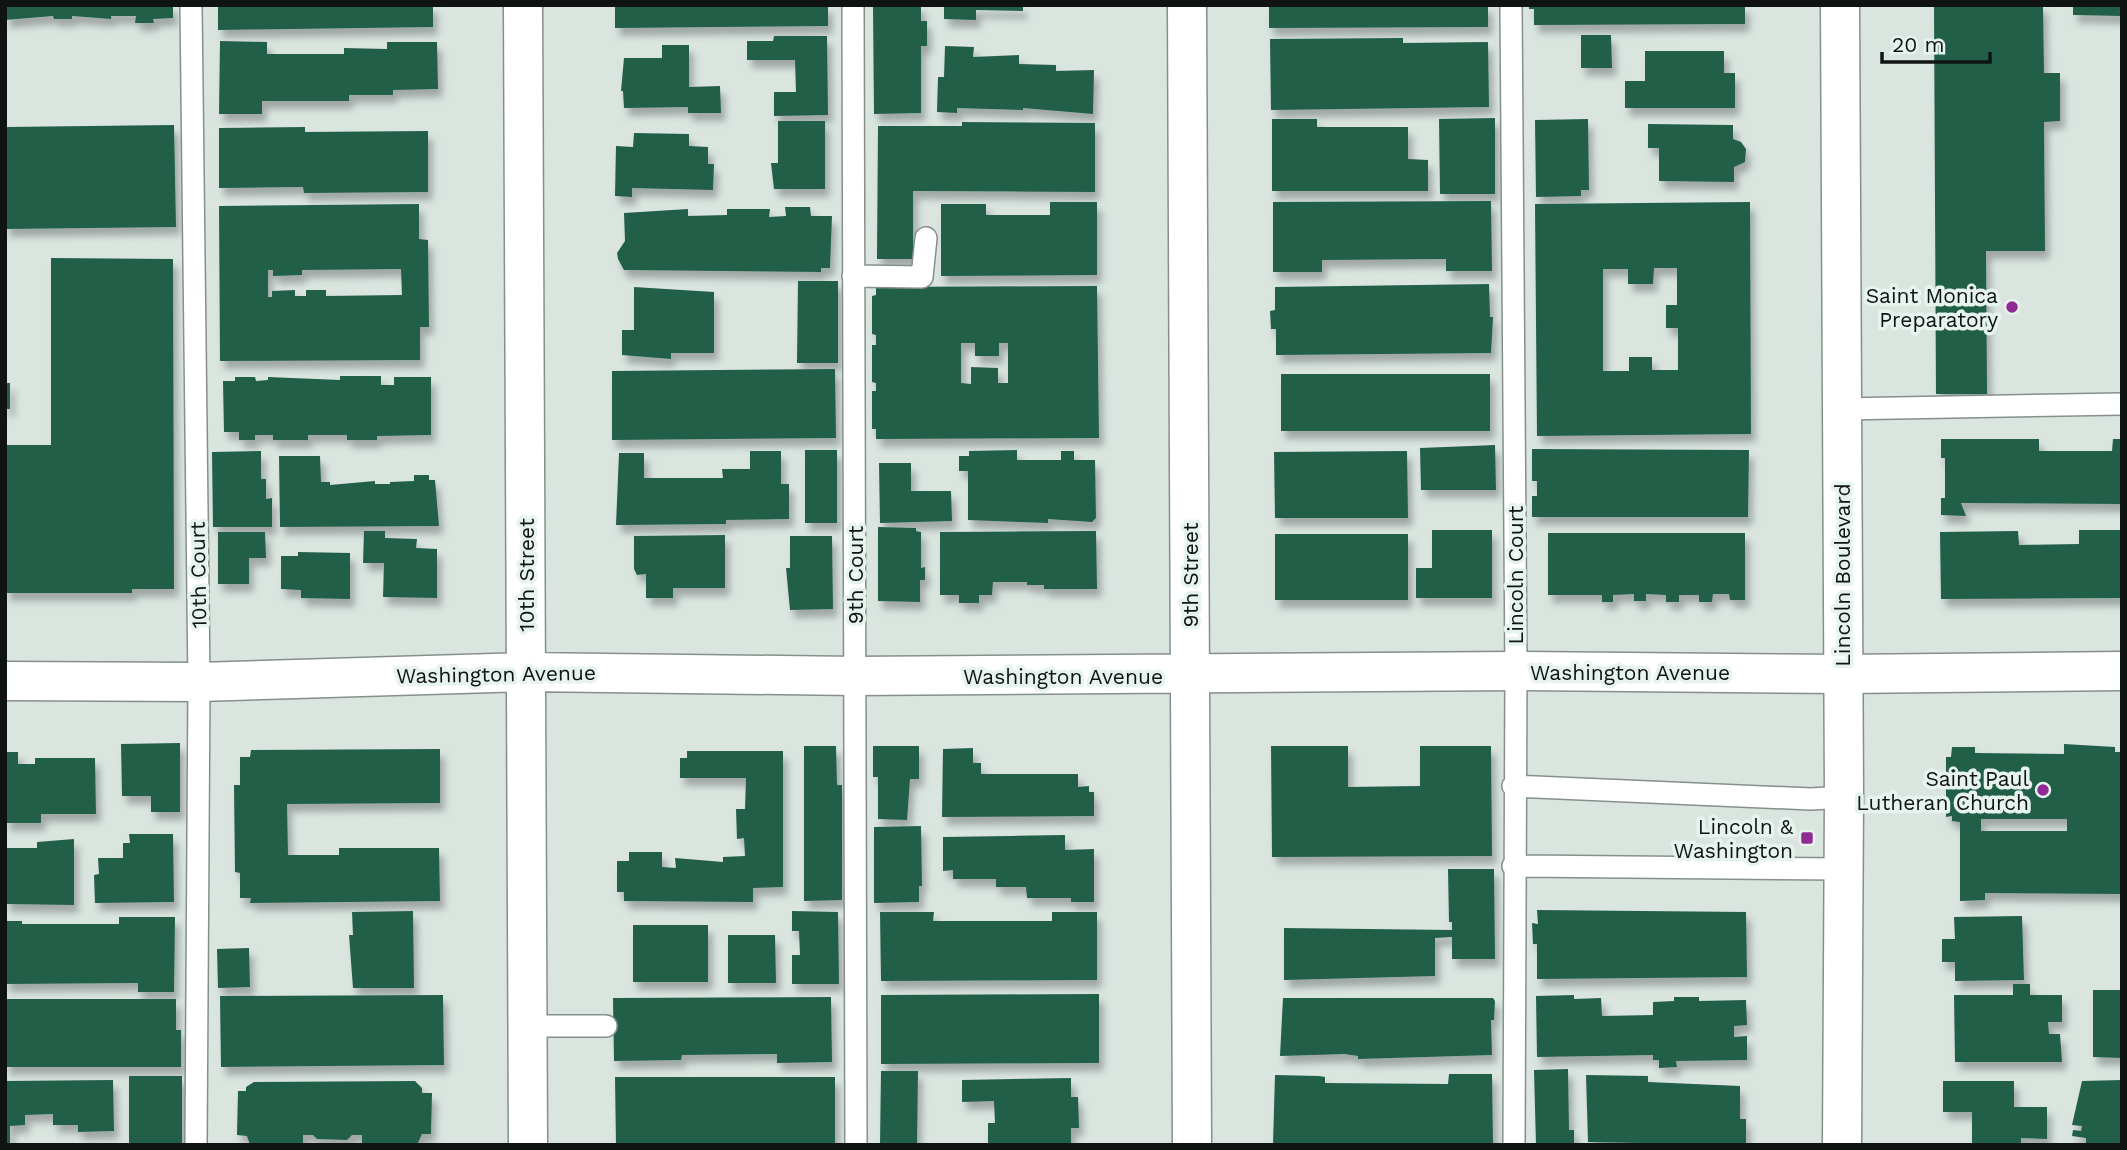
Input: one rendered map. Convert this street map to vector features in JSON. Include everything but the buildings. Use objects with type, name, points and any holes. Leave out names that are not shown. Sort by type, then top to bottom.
[{"type":"street","name":"10th Street","points":[[523,5],[528,1145]]},
{"type":"street","name":"9th Street","points":[[1187,5],[1192,1145]]},
{"type":"street","name":"Lincoln Boulevard","points":[[1840,5],[1844,797],[1842,1145]]},
{"type":"street","name":"Washington Avenue","points":[[5,681],[200,682],[526,672],[1191,676],[1516,671],[1843,674],[2122,671]]},
{"type":"lane","name":"10th Court","points":[[191,5],[200,682],[196,1145]]},
{"type":"lane","name":"9th Court","points":[[853,5],[856,1145]]},
{"type":"lane","name":"Lincoln Court","points":[[1511,5],[1516,671],[1513,786],[1514,1145]]},
{"type":"lane","points":[[853,276],[922,277],[926,238]]},
{"type":"lane","points":[[1841,409],[2122,404]]},
{"type":"lane","points":[[1513,786],[1844,797]]},
{"type":"lane","points":[[1513,866],[1842,869]]},
{"type":"lane","points":[[528,1026],[606,1026]]},
{"type":"place","name":"Saint Monica Preparatory","points":[[2012,307]]},
{"type":"place","name":"Saint Paul Lutheran Church","points":[[2043,790]]},
{"type":"place","name":"Lincoln & Washington","points":[[1807,838]]}]
